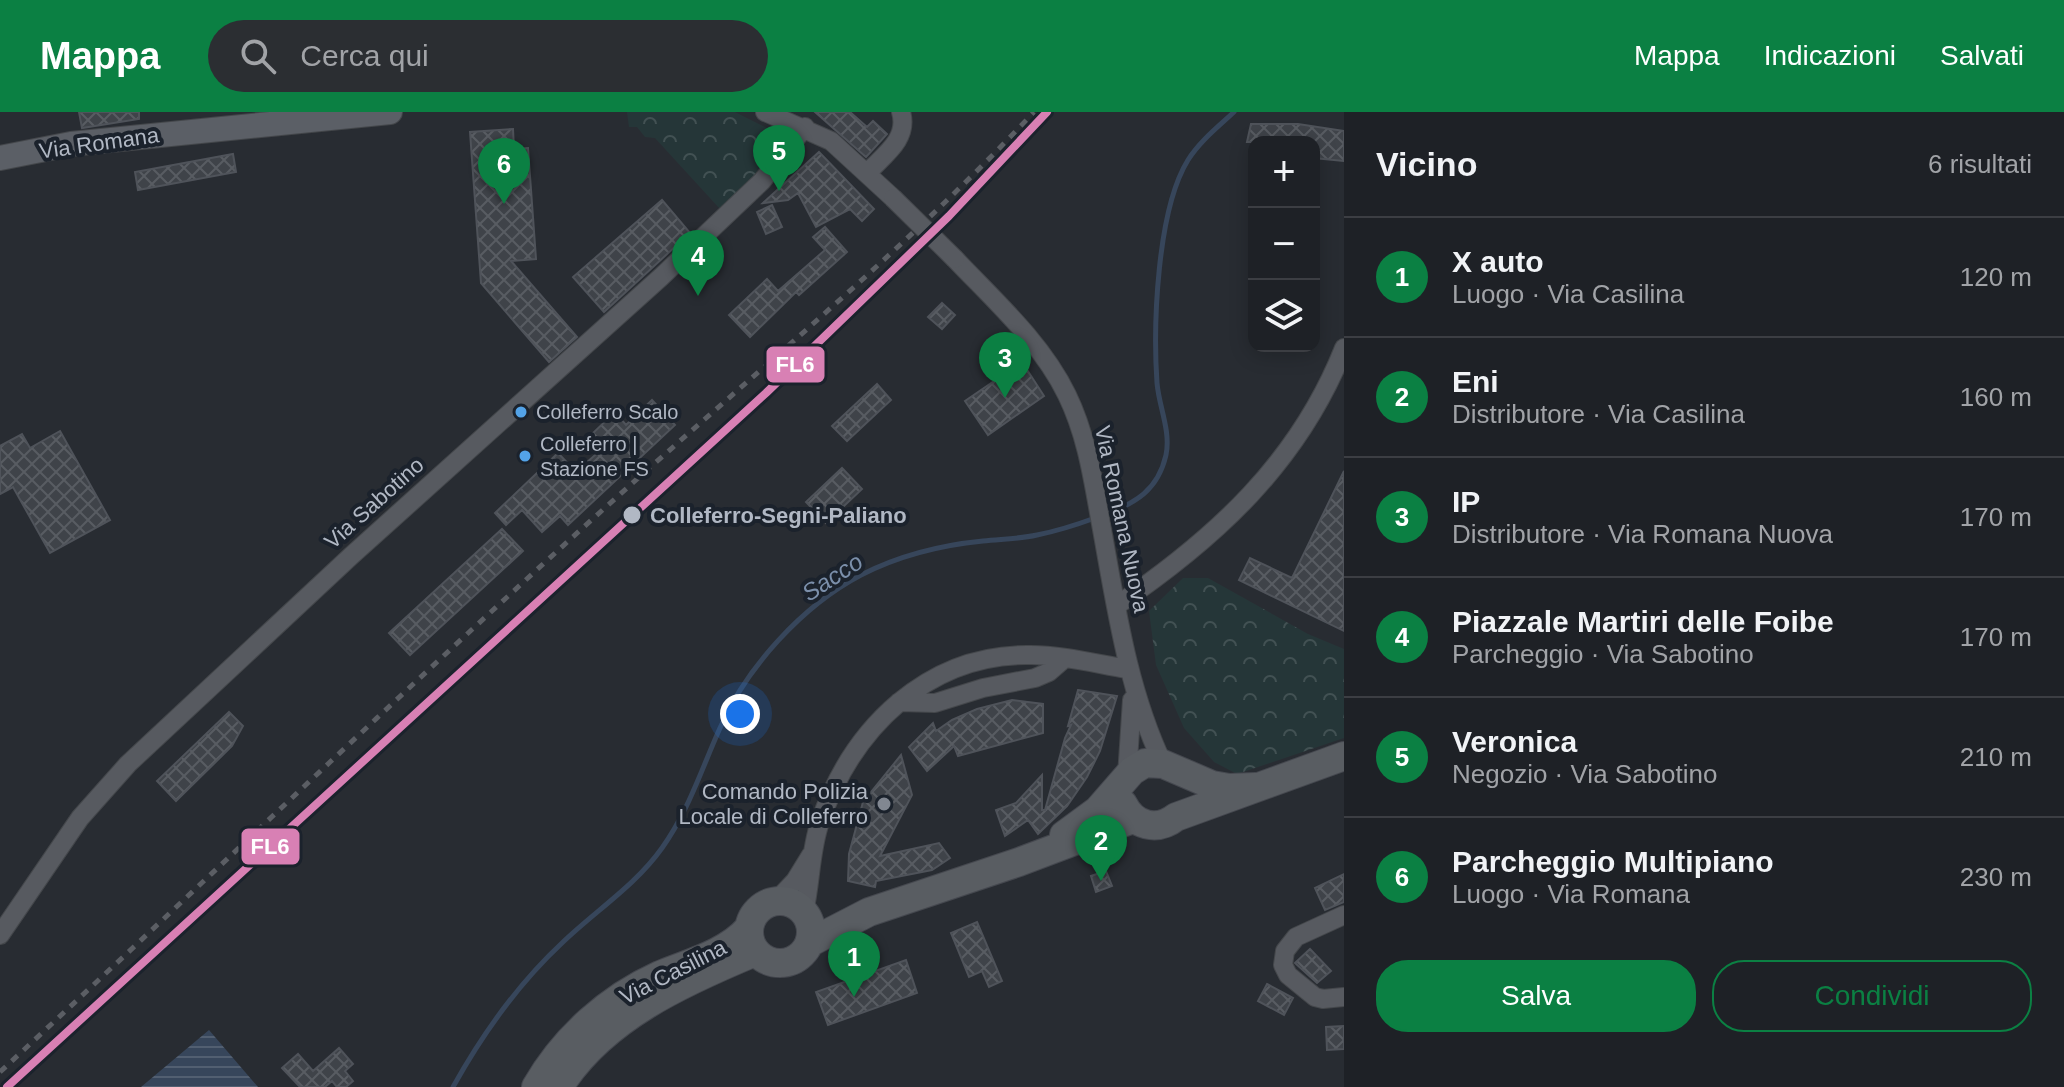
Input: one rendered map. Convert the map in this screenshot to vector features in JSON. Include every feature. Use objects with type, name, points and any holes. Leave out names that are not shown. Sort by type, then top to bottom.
[{"type":"main road","name":"Via Casilina","points":[[777,900],[761,907],[750,921],[752,941],[774,963],[785,963],[804,953],[807,925],[869,912],[1019,862],[1133,819],[1155,826],[1166,824],[1176,817],[1344,756]]},
{"type":"main road","name":"Via Casilina","points":[[1019,862],[1085,821],[1126,778],[1145,763],[1168,767],[1222,787],[1255,787]]},
{"type":"main road","points":[[1168,767],[1181,780],[1184,793],[1176,817]]},
{"type":"main road","points":[[1126,778],[1122,800],[1133,819]]},
{"type":"main road","points":[[777,900],[797,905],[807,925]]},
{"type":"main road","name":"Via Casilina","points":[[536,1087],[559,1054],[604,1009],[656,977],[723,947],[752,941]]},
{"type":"main road","name":"Via Casilina","points":[[559,1087],[593,1045],[632,1014],[752,941]]},
{"type":"street","name":"Via Romana","points":[[0,158],[71,144],[338,114],[390,112]]},
{"type":"street","points":[[765,112],[805,127],[835,143],[867,173],[902,136],[901,112]]},
{"type":"street","name":"Via Sabotino","points":[[0,935],[80,818],[119,773],[351,556],[742,200],[769,173],[805,127]]},
{"type":"street","name":"Via Romana Nuova","points":[[867,173],[955,259],[1030,341],[1055,375],[1077,418],[1090,466],[1130,677],[1145,725],[1168,767]]},
{"type":"street","points":[[1116,606],[1186,557],[1276,467],[1321,400],[1344,348]]},
{"type":"street","points":[[807,925],[812,853],[820,821],[843,769],[863,740],[899,702],[933,677],[966,664],[1028,654],[1064,659],[1130,677]]},
{"type":"street","points":[[899,702],[935,703],[983,688],[1030,680],[1044,675],[1064,659]]},
{"type":"street","name":"Via Romana Nuova","points":[[1126,778],[1131,741],[1130,677]]},
{"type":"street","points":[[777,900],[795,881],[812,853]]},
{"type":"street","points":[[1344,915],[1296,937],[1285,951],[1283,965],[1288,975],[1312,995],[1323,999],[1344,997]]},
{"type":"green space","points":[[627,112],[735,112],[767,128],[774,156],[720,209],[655,138],[645,137],[637,127],[629,127]]},
{"type":"green space","points":[[1183,578],[1208,578],[1308,634],[1344,649],[1344,738],[1237,774],[1214,762],[1184,728],[1156,665],[1149,611]]},
{"type":"water","points":[[209,1030],[258,1087],[141,1087]]},
{"type":"building","points":[[79,112],[139,112],[139,119],[82,128]]},
{"type":"building","points":[[815,112],[850,112],[867,127],[873,121],[887,134],[866,157]]},
{"type":"building","points":[[1251,124],[1298,124],[1344,131],[1344,161],[1320,159],[1320,136],[1248,136]]},
{"type":"building","points":[[513,129],[514,149],[528,148],[536,259],[511,261],[577,337],[549,362],[481,283],[470,132]]},
{"type":"building","points":[[819,152],[874,209],[862,221],[850,209],[816,227],[798,193],[788,200],[763,203]]},
{"type":"building","points":[[233,154],[236,172],[138,190],[135,172]]},
{"type":"building","points":[[662,200],[690,233],[604,312],[573,277]]},
{"type":"building","points":[[772,205],[782,227],[766,234],[757,212]]},
{"type":"building","points":[[825,227],[847,252],[799,295],[796,292],[750,337],[729,315],[767,279],[778,291],[825,250],[813,237]]},
{"type":"building","points":[[942,303],[955,315],[942,329],[928,317]]},
{"type":"building","points":[[1022,362],[1044,396],[988,435],[965,401]]},
{"type":"building","points":[[877,384],[891,400],[847,441],[832,426]]},
{"type":"building","points":[[652,400],[675,425],[568,525],[560,516],[542,532],[522,510],[506,525],[495,513],[558,453],[576,472],[603,448],[591,435],[615,412],[626,425]]},
{"type":"building","points":[[60,431],[110,520],[50,553],[13,487],[0,494],[0,446],[22,434],[30,448]]},
{"type":"building","points":[[842,468],[862,489],[826,523],[806,502]]},
{"type":"building","points":[[1344,471],[1344,631],[1239,580],[1250,558],[1292,578]]},
{"type":"building","points":[[502,529],[523,551],[410,655],[389,633]]},
{"type":"building","points":[[1078,690],[1117,696],[1100,751],[1087,777],[1067,806],[1038,834],[1028,820],[1005,836],[996,810],[1016,803],[1042,775],[1042,810],[1045,810],[1071,725],[1068,726]]},
{"type":"building","points":[[1012,700],[1043,704],[1043,733],[958,756],[954,746],[927,771],[909,747],[933,723],[936,731],[977,709]]},
{"type":"building","points":[[229,712],[243,726],[232,746],[176,801],[157,781]]},
{"type":"building","name":"Comando Polizia Locale di Colleferro","points":[[901,755],[912,795],[880,856],[939,843],[950,858],[932,870],[876,881],[875,887],[848,881],[849,854],[863,802]]},
{"type":"building","points":[[1106,871],[1112,886],[1096,892],[1091,876]]},
{"type":"building","points":[[1344,874],[1344,902],[1325,910],[1315,888]]},
{"type":"building","points":[[977,922],[1002,981],[989,987],[982,971],[969,977],[951,933]]},
{"type":"building","points":[[1310,949],[1331,971],[1317,983],[1295,963]]},
{"type":"building","points":[[906,960],[917,993],[828,1025],[816,992]]},
{"type":"building","points":[[1267,984],[1293,998],[1284,1015],[1258,1001]]},
{"type":"building","points":[[1344,1026],[1344,1049],[1327,1050],[1326,1027]]},
{"type":"building","points":[[339,1048],[353,1064],[345,1071],[353,1081],[346,1087],[337,1087],[332,1081],[325,1087],[300,1087],[282,1068],[298,1054],[313,1071]]},
{"type":"waterway","name":"Sacco","points":[[1104,515],[1144,494],[1157,477],[1166,455],[1167,437],[1157,383],[1156,331],[1164,237],[1178,182],[1188,160],[1234,112]]},
{"type":"waterway","name":"Sacco","points":[[453,1087],[489,1029],[530,976],[562,943],[640,874],[662,848],[687,805],[731,705],[760,661],[797,621],[839,588],[875,568],[905,557],[952,545],[1037,535],[1095,518]]},
{"type":"railway","points":[[0,1072],[539,568],[934,213],[1034,112]]},
{"type":"transit line","name":"FL6","points":[[7,1087],[766,393],[949,216],[1047,112]]},
{"type":"place","name":"Veronica","points":[[779,191]]},
{"type":"place","name":"Parcheggio Multipiano","points":[[504,204]]},
{"type":"place","name":"Piazzale Martiri delle Foibe","points":[[698,296]]},
{"type":"place","name":"IP","points":[[1005,398]]},
{"type":"place","name":"Colleferro Scalo","points":[[521,412]]},
{"type":"place","name":"Colleferro | Stazione FS","points":[[525,456]]},
{"type":"place","name":"Colleferro-Segni-Paliano","points":[[632,515]]},
{"type":"place","name":"Comando Polizia Locale di Colleferro","points":[[884,804]]},
{"type":"place","name":"Eni","points":[[1101,881]]},
{"type":"place","name":"X auto","points":[[854,997]]}]
